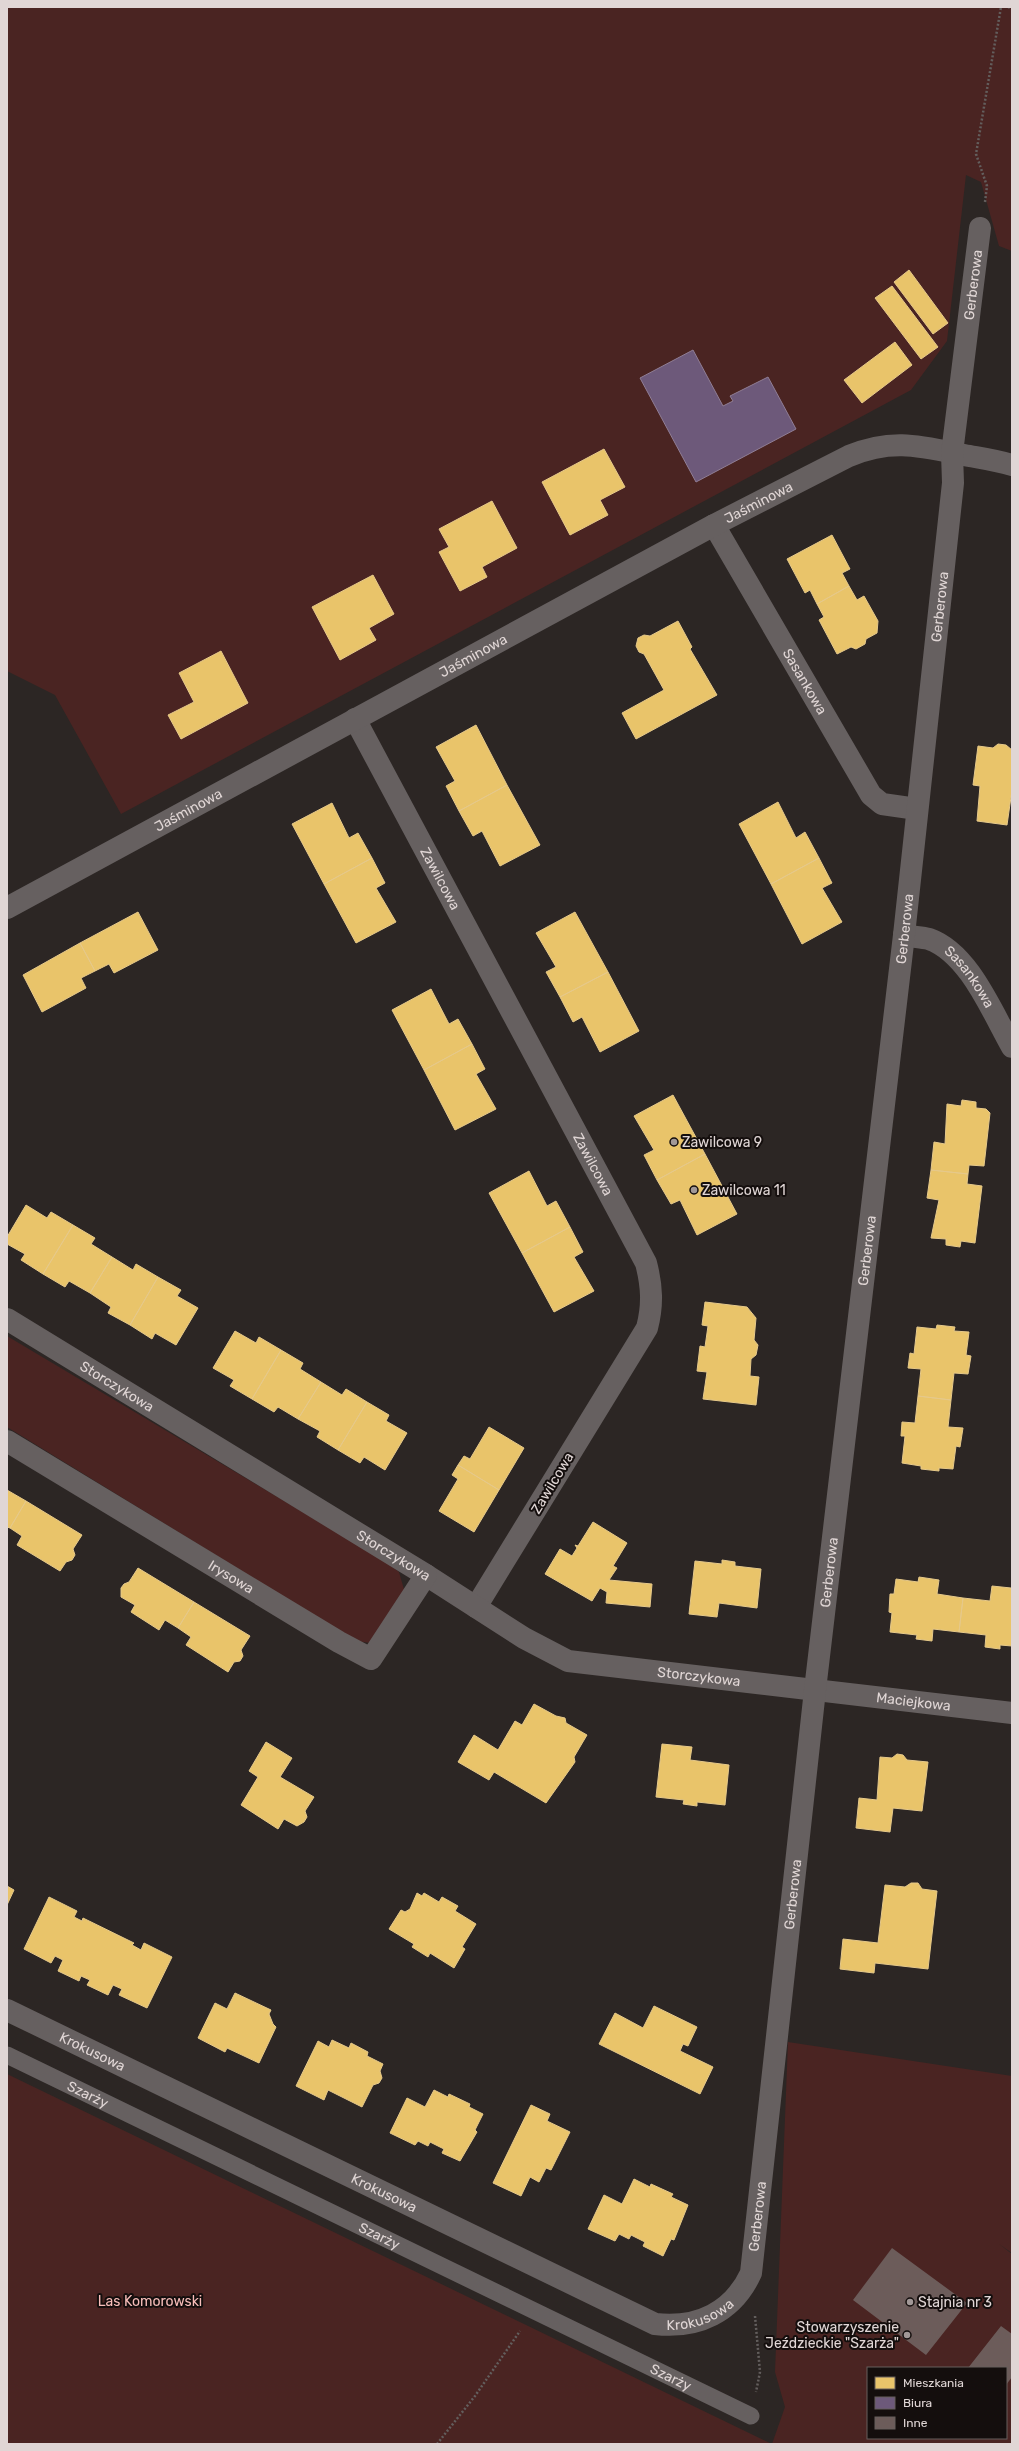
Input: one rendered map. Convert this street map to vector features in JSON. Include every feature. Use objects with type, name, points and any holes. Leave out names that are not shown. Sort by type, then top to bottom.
[{"type":"street","name":"Gerberowa","points":[[751,2273],[815,1690],[904,935],[953,483],[952,453],[980,228]]},
{"type":"street","name":"Jaśminowa","points":[[7,908],[714,525],[849,456],[870,447],[888,445],[920,446],[1012,465]]},
{"type":"street","name":"Sasankowa","points":[[714,525],[871,795],[882,804],[917,809]]},
{"type":"street","name":"Zawilcowa","points":[[355,719],[646,1263],[653,1296],[647,1328],[476,1607]]},
{"type":"street","name":"Sasankowa","points":[[904,935],[928,939],[954,953],[970,973],[1012,1046]]},
{"type":"street","name":"Storczykowa","points":[[7,1319],[426,1574],[524,1638],[568,1661],[815,1690]]},
{"type":"street","name":"Irysowa","points":[[7,1441],[339,1642],[371,1659],[426,1574]]},
{"type":"street","name":"Maciejkowa","points":[[815,1690],[1012,1713]]},
{"type":"street","name":"Krokusowa","points":[[7,2010],[655,2324],[688,2324],[718,2313],[738,2296],[751,2273]]},
{"type":"lane","name":"Szarży","points":[[7,2055],[751,2416]]},
{"type":"path","points":[[980,228],[987,186],[976,154],[1001,7]]},
{"type":"path","points":[[1008,7],[1012,9]]},
{"type":"path","points":[[751,2273],[760,2372]]},
{"type":"path","points":[[437,2444],[475,2396],[535,2310]]},
{"type":"green space","points":[[7,7],[1012,7],[1012,251],[999,246],[981,182],[966,175],[947,341],[911,390],[121,814],[55,695],[7,671]]},
{"type":"green space","points":[[7,1336],[385,1561],[399,1572],[405,1593],[371,1643],[356,1641],[7,1427]]},
{"type":"green space","points":[[788,2042],[1012,2076],[1012,2253],[999,2244],[1012,2254],[1012,2444],[772,2444],[785,2407],[775,2372]]},
{"type":"green space","name":"Las Komorowski","points":[[7,2074],[772,2444],[7,2444]]},
{"type":"building: Mieszkania","points":[[909,270],[948,323],[933,334],[894,282]]},
{"type":"building: Mieszkania","points":[[892,286],[938,347],[921,359],[875,298]]},
{"type":"building: Mieszkania","points":[[895,342],[912,365],[862,403],[844,380]]},
{"type":"building: Mieszkania","points":[[604,449],[625,487],[600,500],[608,515],[570,535],[542,482]]},
{"type":"building: Mieszkania","points":[[492,501],[517,548],[482,567],[487,577],[460,591],[439,552],[449,547],[439,529]]},
{"type":"building: Mieszkania","points":[[832,535],[850,569],[842,573],[849,586],[817,604],[810,590],[805,593],[787,559]]},
{"type":"building: Mieszkania","points":[[373,575],[394,614],[369,628],[376,640],[340,660],[312,607]]},
{"type":"building: Mieszkania","points":[[849,586],[857,600],[864,596],[878,621],[877,633],[866,639],[865,644],[856,649],[851,647],[837,654],[819,620],[824,617],[817,604]]},
{"type":"building: Mieszkania","points":[[678,621],[692,647],[690,649],[717,695],[636,739],[622,713],[664,690],[644,654],[639,652],[636,646],[638,638],[644,635],[650,636]]},
{"type":"building: Mieszkania","points":[[221,651],[248,703],[181,739],[168,715],[194,702],[179,673]]},
{"type":"building: Mieszkania","points":[[476,725],[507,785],[459,811],[446,786],[455,781],[436,747]]},
{"type":"building: Mieszkania","points":[[998,744],[1006,745],[1012,750],[1012,790],[1007,825],[977,821],[980,786],[973,785],[978,746],[993,748]]},
{"type":"building: Mieszkania","points":[[507,785],[540,845],[500,866],[482,831],[473,836],[459,811]]},
{"type":"building: Mieszkania","points":[[778,802],[796,838],[805,832],[819,858],[771,884],[739,824]]},
{"type":"building: Mieszkania","points":[[332,803],[349,838],[358,833],[372,858],[324,884],[292,824]]},
{"type":"building: Mieszkania","points":[[372,858],[385,883],[376,888],[396,922],[356,943],[324,884]]},
{"type":"building: Mieszkania","points":[[819,858],[832,883],[822,888],[842,922],[802,944],[771,884]]},
{"type":"building: Mieszkania","points":[[138,912],[158,950],[114,973],[109,964],[95,971],[80,943]]},
{"type":"building: Mieszkania","points":[[575,912],[608,972],[560,997],[546,972],[556,967],[536,933]]},
{"type":"building: Mieszkania","points":[[80,943],[95,971],[81,978],[86,988],[42,1012],[23,975]]},
{"type":"building: Mieszkania","points":[[608,972],[639,1031],[600,1052],[582,1017],[573,1022],[560,997]]},
{"type":"building: Mieszkania","points":[[431,989],[449,1024],[458,1019],[472,1044],[424,1070],[392,1010]]},
{"type":"building: Mieszkania","points":[[472,1044],[485,1069],[476,1074],[496,1109],[455,1130],[424,1070]]},
{"type":"building: Mieszkania","name":"Zawilcowa 9","points":[[673,1095],[705,1154],[657,1180],[644,1155],[654,1150],[634,1116]]},
{"type":"building: Mieszkania","points":[[962,1100],[976,1102],[976,1108],[986,1109],[990,1113],[984,1166],[969,1165],[968,1174],[931,1170],[934,1142],[945,1144],[947,1104],[961,1106]]},
{"type":"building: Mieszkania","name":"Zawilcowa 11","points":[[705,1154],[737,1214],[697,1235],[680,1200],[671,1204],[657,1180]]},
{"type":"building: Mieszkania","points":[[931,1170],[968,1174],[967,1184],[982,1186],[975,1243],[961,1241],[960,1247],[946,1245],[946,1239],[931,1238],[939,1200],[927,1198]]},
{"type":"building: Mieszkania","points":[[529,1171],[547,1206],[556,1201],[570,1227],[522,1253],[489,1193]]},
{"type":"building: Mieszkania","points":[[26,1205],[47,1218],[51,1212],[73,1225],[43,1274],[21,1260],[25,1254],[7,1244],[7,1237]]},
{"type":"building: Mieszkania","points":[[73,1225],[95,1238],[91,1244],[112,1257],[90,1293],[69,1281],[65,1287],[43,1274]]},
{"type":"building: Mieszkania","points":[[570,1227],[583,1252],[574,1257],[594,1291],[554,1312],[522,1253]]},
{"type":"building: Mieszkania","points":[[112,1257],[133,1270],[136,1264],[158,1277],[130,1325],[108,1313],[111,1307],[90,1293]]},
{"type":"building: Mieszkania","points":[[158,1277],[181,1290],[177,1296],[198,1308],[176,1345],[155,1333],[152,1339],[130,1325]]},
{"type":"building: Mieszkania","points":[[705,1302],[747,1307],[756,1318],[754,1340],[758,1345],[756,1355],[751,1359],[750,1376],[759,1377],[756,1405],[703,1399],[707,1372],[697,1371],[700,1346],[705,1347],[708,1326],[702,1325]]},
{"type":"building: Mieszkania","points":[[937,1325],[955,1327],[954,1331],[969,1332],[966,1355],[971,1356],[968,1374],[954,1373],[951,1400],[918,1396],[921,1369],[908,1368],[910,1353],[914,1354],[917,1327],[936,1329]]},
{"type":"building: Mieszkania","points":[[235,1331],[256,1343],[259,1337],[281,1350],[252,1399],[230,1386],[234,1380],[213,1368]]},
{"type":"building: Mieszkania","points":[[281,1350],[303,1363],[300,1369],[321,1382],[298,1419],[278,1407],[274,1412],[252,1399]]},
{"type":"building: Mieszkania","points":[[321,1382],[342,1395],[346,1389],[367,1402],[338,1450],[317,1437],[320,1431],[298,1419]]},
{"type":"building: Mieszkania","points":[[918,1396],[951,1400],[948,1427],[963,1428],[960,1447],[956,1446],[953,1469],[939,1468],[939,1471],[921,1469],[921,1466],[902,1463],[905,1436],[901,1436],[902,1422],[915,1423]]},
{"type":"building: Mieszkania","points":[[367,1402],[389,1415],[386,1421],[407,1433],[385,1470],[364,1457],[360,1463],[338,1450]]},
{"type":"building: Mieszkania","points":[[489,1427],[524,1448],[499,1490],[458,1465],[464,1456],[470,1459]]},
{"type":"building: Mieszkania","points":[[458,1465],[499,1490],[474,1532],[439,1511],[458,1479],[452,1475]]},
{"type":"building: Mieszkania","points":[[7,1490],[26,1501],[10,1528],[7,1527]]},
{"type":"building: Mieszkania","points":[[26,1501],[82,1535],[73,1549],[75,1555],[72,1560],[66,1562],[60,1571],[17,1545],[22,1536],[10,1528]]},
{"type":"building: Mieszkania","points":[[593,1522],[627,1543],[613,1566],[617,1568],[609,1580],[652,1584],[650,1607],[606,1603],[607,1592],[600,1588],[592,1601],[545,1574],[560,1549],[572,1556],[577,1548],[575,1545],[578,1546]]},
{"type":"building: Mieszkania","points":[[722,1560],[735,1562],[735,1566],[761,1569],[757,1608],[719,1603],[717,1617],[689,1614],[695,1561],[722,1564]]},
{"type":"building: Mieszkania","points":[[138,1568],[194,1602],[178,1628],[165,1620],[159,1630],[131,1612],[135,1605],[121,1597],[121,1588],[124,1584],[129,1582]]},
{"type":"building: Mieszkania","points":[[919,1577],[939,1580],[937,1594],[963,1598],[959,1632],[933,1629],[932,1641],[916,1639],[917,1635],[890,1632],[892,1613],[889,1612],[890,1594],[894,1594],[896,1579],[918,1582]]},
{"type":"building: Mieszkania","points":[[992,1586],[1011,1588],[1012,1593],[1012,1646],[1000,1645],[1000,1649],[985,1647],[986,1635],[959,1632],[963,1598],[990,1601]]},
{"type":"building: Mieszkania","points":[[194,1602],[250,1636],[241,1650],[243,1656],[240,1661],[234,1662],[228,1672],[186,1645],[191,1637],[178,1628]]},
{"type":"building: Mieszkania","points":[[534,1704],[556,1716],[565,1718],[566,1723],[587,1735],[574,1757],[575,1762],[546,1803],[494,1772],[489,1780],[458,1762],[474,1735],[498,1750],[515,1721],[522,1725]]},
{"type":"building: Mieszkania","points":[[266,1742],[292,1758],[280,1777],[314,1797],[305,1811],[307,1817],[304,1822],[297,1826],[284,1819],[278,1829],[241,1805],[258,1777],[249,1771]]},
{"type":"building: Mieszkania","points":[[662,1744],[692,1747],[690,1760],[729,1765],[725,1805],[697,1802],[697,1806],[683,1804],[684,1800],[656,1797]]},
{"type":"building: Mieszkania","points":[[897,1754],[903,1755],[907,1760],[928,1762],[922,1811],[893,1808],[890,1832],[856,1828],[859,1798],[877,1800],[880,1757],[892,1758]]},
{"type":"building: Mieszkania","points":[[911,1883],[918,1883],[922,1889],[937,1891],[928,1969],[875,1963],[874,1973],[840,1969],[843,1939],[878,1943],[885,1885],[905,1887]]},
{"type":"building: Mieszkania","points":[[7,1886],[14,1890],[7,1905]]},
{"type":"building: Mieszkania","points":[[417,1893],[422,1896],[424,1893],[439,1902],[442,1897],[458,1906],[455,1911],[476,1924],[462,1947],[465,1949],[454,1968],[430,1953],[428,1957],[412,1947],[414,1944],[389,1929],[401,1910],[405,1912],[410,1909]]},
{"type":"building: Mieszkania","points":[[49,1897],[77,1911],[74,1917],[82,1921],[83,1918],[134,1943],[132,1945],[141,1950],[144,1943],[172,1957],[147,2008],[119,1995],[122,1989],[113,1985],[108,1995],[87,1985],[90,1980],[81,1976],[79,1981],[58,1971],[63,1960],[55,1956],[51,1963],[24,1949]]},
{"type":"building: Mieszkania","points":[[235,1993],[271,2010],[269,2014],[273,2024],[276,2027],[259,2063],[227,2048],[225,2052],[198,2038],[215,2003],[227,2009]]},
{"type":"building: Mieszkania","points":[[654,2006],[697,2027],[688,2046],[683,2044],[680,2051],[713,2067],[700,2094],[599,2044],[615,2013],[643,2028]]},
{"type":"building: Mieszkania","points":[[332,2040],[349,2048],[351,2043],[368,2052],[367,2056],[383,2064],[380,2071],[382,2078],[379,2083],[373,2085],[362,2107],[328,2090],[324,2100],[296,2086],[318,2041],[329,2047]]},
{"type":"building: Mieszkania","points":[[434,2090],[448,2097],[449,2094],[470,2104],[469,2107],[483,2114],[475,2130],[477,2132],[460,2161],[442,2153],[444,2149],[430,2142],[428,2146],[418,2141],[415,2145],[390,2133],[407,2098],[425,2107]]},
{"type":"building: Mieszkania","points":[[531,2105],[550,2114],[547,2121],[570,2132],[551,2170],[546,2168],[539,2182],[530,2177],[521,2196],[493,2183]]},
{"type":"building: Mieszkania","points":[[634,2179],[650,2187],[651,2184],[673,2194],[671,2197],[688,2205],[674,2240],[671,2239],[663,2256],[643,2246],[645,2242],[631,2235],[629,2239],[619,2234],[615,2241],[588,2229],[604,2195],[622,2204]]},
{"type":"building: Biura","points":[[693,350],[723,406],[733,401],[730,396],[768,377],[796,429],[696,482],[640,378]]},
{"type":"building: Inne","name":"Stajnia nr 3","points":[[892,2248],[967,2303],[926,2355],[853,2300]]},
{"type":"building: Inne","points":[[1001,2326],[1012,2334],[1012,2377],[1007,2384],[1007,2367],[969,2367]]},
{"type":"place","name":"Zawilcowa 9","points":[[674,1142]]},
{"type":"place","name":"Zawilcowa 11","points":[[694,1190]]},
{"type":"place","name":"Stajnia nr 3","points":[[910,2302]]},
{"type":"place","name":"Stowarzyszenie Jeździeckie \"Szarża\"","points":[[907,2335]]}]
